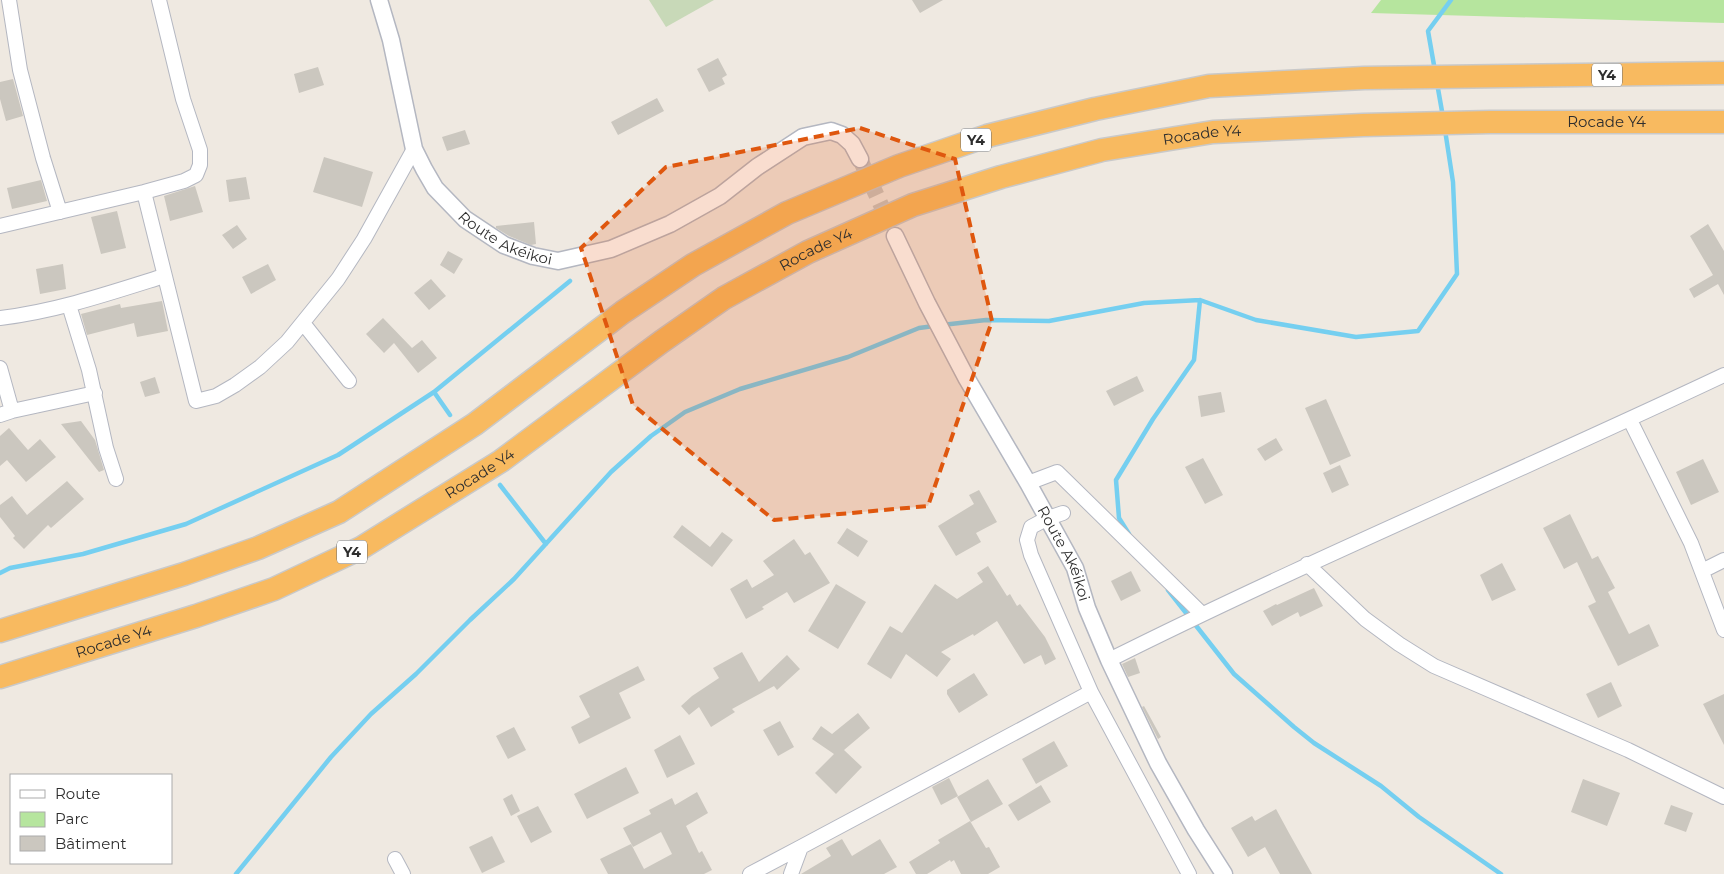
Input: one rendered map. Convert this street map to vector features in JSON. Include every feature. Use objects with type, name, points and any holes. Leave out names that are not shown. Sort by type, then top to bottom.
[{"type":"highway","name":"Y4","points":[[0,631],[184,574],[258,548],[339,512],[475,424],[623,312],[693,265],[787,213],[899,166],[1005,131],[1095,108],[1209,86],[1364,78],[1724,73]]},
{"type":"highway","name":"Rocade Y4","points":[[0,677],[196,616],[274,588],[361,548],[501,461],[661,342],[724,298],[808,252],[914,204],[1002,177],[1102,150],[1214,132],[1362,125],[1490,122],[1724,122]]},
{"type":"street","points":[[9,0],[20,70],[43,158],[60,212]]},
{"type":"street","points":[[0,226],[144,192],[184,181],[196,175],[200,165],[200,150],[183,99],[159,0]]},
{"type":"street","name":"Route Akéikoi","points":[[379,0],[391,40],[414,149],[435,188],[465,220],[504,245],[533,256],[558,261],[612,249],[670,224],[720,196],[757,167],[803,136],[831,131],[842,135],[852,144],[860,159]]},
{"type":"street","points":[[144,192],[196,401],[216,396],[248,376],[286,342],[338,279],[364,240],[414,149]]},
{"type":"street","name":"Route Akéikoi","points":[[895,236],[927,303],[967,379],[1028,483],[1055,515],[1075,568],[1087,608],[1109,660],[1158,763],[1196,830],[1224,874]]},
{"type":"street","points":[[0,318],[32,314],[70,305],[164,276]]},
{"type":"street","points":[[70,305],[95,393],[106,448],[116,479]]},
{"type":"street","points":[[303,322],[349,381]]},
{"type":"street","points":[[0,368],[6,413],[95,393]]},
{"type":"street","points":[[1109,660],[1307,564],[1630,420],[1724,375]]},
{"type":"street","points":[[1630,420],[1683,526],[1724,630]]},
{"type":"street","points":[[1028,483],[1057,472],[1202,614]]},
{"type":"street","points":[[1055,515],[1031,527],[1026,540],[1031,555],[1091,692],[1189,874]]},
{"type":"street","points":[[1702,571],[1724,560]]},
{"type":"street","points":[[1307,564],[1365,619],[1399,644],[1434,666],[1628,750],[1724,797]]},
{"type":"street","points":[[750,874],[1091,692]]},
{"type":"street","points":[[790,874],[801,847]]},
{"type":"street","points":[[395,859],[403,874]]},
{"type":"highlighted area","points":[[860,128],[955,159],[992,321],[928,506],[774,520],[633,405],[581,248],[666,167]]},
{"type":"green space","points":[[649,0],[714,0],[666,27]]},
{"type":"green space","points":[[1381,0],[1724,0],[1724,23],[1371,13]]},
{"type":"building","points":[[912,0],[943,0],[920,13]]},
{"type":"building","points":[[718,58],[727,75],[722,78],[725,84],[709,92],[697,69]]},
{"type":"building","points":[[318,67],[324,85],[299,93],[294,74]]},
{"type":"building","points":[[13,79],[23,116],[6,121],[0,99],[0,82]]},
{"type":"building","points":[[657,98],[664,111],[618,135],[611,122]]},
{"type":"building","points":[[465,130],[470,144],[447,151],[442,137]]},
{"type":"building","points":[[324,157],[373,172],[362,207],[313,192]]},
{"type":"building","points":[[246,177],[250,199],[229,202],[226,180]]},
{"type":"building","points":[[41,180],[47,201],[12,209],[7,188]]},
{"type":"building","points":[[195,186],[203,212],[170,221],[164,196]]},
{"type":"building","points":[[117,211],[126,248],[101,254],[91,217]]},
{"type":"building","points":[[534,222],[536,244],[531,245],[509,236],[496,228],[496,226]]},
{"type":"building","points":[[1708,224],[1724,251],[1724,295],[1718,284],[1694,298],[1689,289],[1713,275],[1690,236]]},
{"type":"building","points":[[237,225],[247,239],[233,249],[222,235]]},
{"type":"building","points":[[448,251],[463,259],[454,274],[440,265]]},
{"type":"building","points":[[63,264],[66,289],[40,294],[36,269]]},
{"type":"building","points":[[268,264],[276,280],[251,294],[242,277]]},
{"type":"building","points":[[431,279],[446,296],[429,310],[414,293]]},
{"type":"building","points":[[162,301],[168,331],[137,337],[134,323],[87,335],[81,314],[120,304],[121,308]]},
{"type":"building","points":[[383,318],[412,348],[422,340],[437,358],[418,373],[394,343],[384,353],[366,334]]},
{"type":"building","points":[[1137,376],[1144,391],[1114,406],[1106,391]]},
{"type":"building","points":[[155,377],[160,393],[145,397],[140,382]]},
{"type":"building","points":[[1221,392],[1225,412],[1201,417],[1198,396]]},
{"type":"building","points":[[1326,399],[1351,456],[1330,465],[1305,408]]},
{"type":"building","points":[[81,421],[95,440],[104,470],[99,472],[61,424]]},
{"type":"building","points":[[9,428],[28,450],[40,439],[56,457],[26,482],[7,460],[0,466],[0,436]]},
{"type":"building","points":[[1276,438],[1283,450],[1265,461],[1257,449]]},
{"type":"building","points":[[1203,458],[1223,495],[1205,504],[1185,467]]},
{"type":"building","points":[[1703,459],[1719,492],[1691,505],[1676,472]]},
{"type":"building","points":[[1340,465],[1349,485],[1332,493],[1323,473]]},
{"type":"building","points":[[67,481],[84,499],[51,528],[48,525],[24,549],[13,538],[15,536],[0,517],[0,505],[12,496],[27,515]]},
{"type":"building","points":[[979,490],[997,522],[976,533],[981,542],[956,556],[938,526],[974,504],[969,495]]},
{"type":"building","points":[[1570,514],[1592,559],[1598,556],[1615,588],[1608,592],[1629,634],[1649,624],[1659,646],[1618,666],[1588,606],[1596,602],[1577,562],[1564,569],[1543,528]]},
{"type":"building","points":[[682,525],[710,547],[722,532],[733,540],[712,567],[673,537]]},
{"type":"building","points":[[847,528],[868,541],[858,557],[837,543]]},
{"type":"building","points":[[794,539],[805,555],[810,552],[830,583],[794,603],[787,592],[762,607],[764,609],[746,619],[730,589],[747,579],[752,588],[774,575],[763,561]]},
{"type":"building","points":[[1502,563],[1516,590],[1492,601],[1480,575]]},
{"type":"building","points":[[988,566],[1007,596],[1010,594],[1017,606],[1020,604],[1045,637],[1056,659],[1045,665],[1041,655],[1024,664],[997,621],[974,636],[973,634],[941,652],[951,659],[937,677],[906,654],[891,679],[867,664],[890,626],[902,633],[935,584],[957,599],[983,582],[977,573]]},
{"type":"building","points":[[1131,571],[1141,591],[1121,601],[1111,581]]},
{"type":"building","points":[[836,584],[866,602],[838,649],[808,631]]},
{"type":"building","points":[[1314,588],[1323,606],[1300,617],[1298,612],[1272,626],[1263,611]]},
{"type":"building","points":[[742,652],[759,682],[787,655],[800,669],[777,690],[774,686],[732,709],[735,712],[711,727],[699,707],[689,715],[681,706],[692,696],[719,678],[713,668]]},
{"type":"building","points":[[1135,658],[1140,673],[1128,677],[1122,664]]},
{"type":"building","points":[[638,666],[645,680],[619,693],[631,718],[579,744],[571,727],[590,717],[579,696]]},
{"type":"building","points":[[974,673],[988,695],[959,713],[947,694],[947,690]]},
{"type":"building","points":[[1611,682],[1622,706],[1598,718],[1586,694]]},
{"type":"building","points":[[1724,694],[1724,745],[1703,704]]},
{"type":"building","points":[[1144,706],[1161,737],[1158,739],[1142,707]]},
{"type":"building","points":[[858,713],[870,728],[844,750],[862,767],[836,794],[815,773],[834,754],[812,739],[821,726],[832,734]]},
{"type":"building","points":[[780,721],[794,747],[778,756],[763,730]]},
{"type":"building","points":[[514,727],[526,750],[508,759],[496,736]]},
{"type":"building","points":[[680,735],[695,764],[667,778],[654,750]]},
{"type":"building","points":[[1054,741],[1068,766],[1036,784],[1022,759]]},
{"type":"building","points":[[626,767],[639,793],[587,819],[574,794]]},
{"type":"building","points":[[949,778],[958,796],[941,805],[932,787]]},
{"type":"building","points":[[988,779],[1003,804],[971,822],[957,797]]},
{"type":"building","points":[[1583,779],[1620,793],[1607,826],[1571,812]]},
{"type":"building","points":[[1041,785],[1051,802],[1018,821],[1008,805]]},
{"type":"building","points":[[697,792],[708,813],[686,826],[699,853],[702,851],[712,870],[704,874],[608,874],[600,859],[631,844],[644,869],[672,854],[661,832],[633,847],[623,828],[651,814],[649,810],[672,798],[675,805]]},
{"type":"building","points":[[512,794],[520,811],[511,816],[503,799]]},
{"type":"building","points":[[1671,805],[1693,813],[1686,832],[1664,824]]},
{"type":"building","points":[[538,806],[552,832],[531,843],[517,816]]},
{"type":"building","points":[[1276,809],[1312,874],[1280,874],[1265,847],[1248,857],[1231,828],[1252,816],[1255,821]]},
{"type":"building","points":[[970,821],[986,848],[989,847],[1000,867],[988,874],[961,874],[954,860],[951,862],[950,860],[927,874],[916,874],[909,862],[940,843],[938,840]]},
{"type":"building","points":[[492,836],[505,862],[482,873],[469,847]]},
{"type":"building","points":[[842,839],[852,856],[880,839],[897,867],[884,874],[801,874],[831,856],[826,848]]},
{"type":"waterway","points":[[1435,71],[1428,31],[1451,0]]},
{"type":"waterway","points":[[1437,83],[1443,117]]},
{"type":"waterway","points":[[942,325],[986,320],[1049,321],[1144,303],[1200,300],[1256,320],[1356,337],[1418,331],[1457,274],[1453,182],[1445,130]]},
{"type":"waterway","points":[[0,573],[10,568],[83,554],[186,524],[338,455],[434,392],[570,281]]},
{"type":"waterway","points":[[1129,534],[1119,518],[1116,480],[1153,419],[1194,360],[1200,300]]},
{"type":"waterway","points":[[236,874],[331,757],[371,714],[416,674],[514,579],[611,472],[651,436],[685,412],[740,389],[848,357],[919,328],[934,326]]},
{"type":"waterway","points":[[434,392],[450,415]]},
{"type":"waterway","points":[[500,485],[546,544]]},
{"type":"waterway","points":[[1168,590],[1234,674],[1294,727],[1314,743],[1381,786],[1419,817],[1501,874]]},
{"type":"tunnel","points":[[860,159],[891,227]]}]
